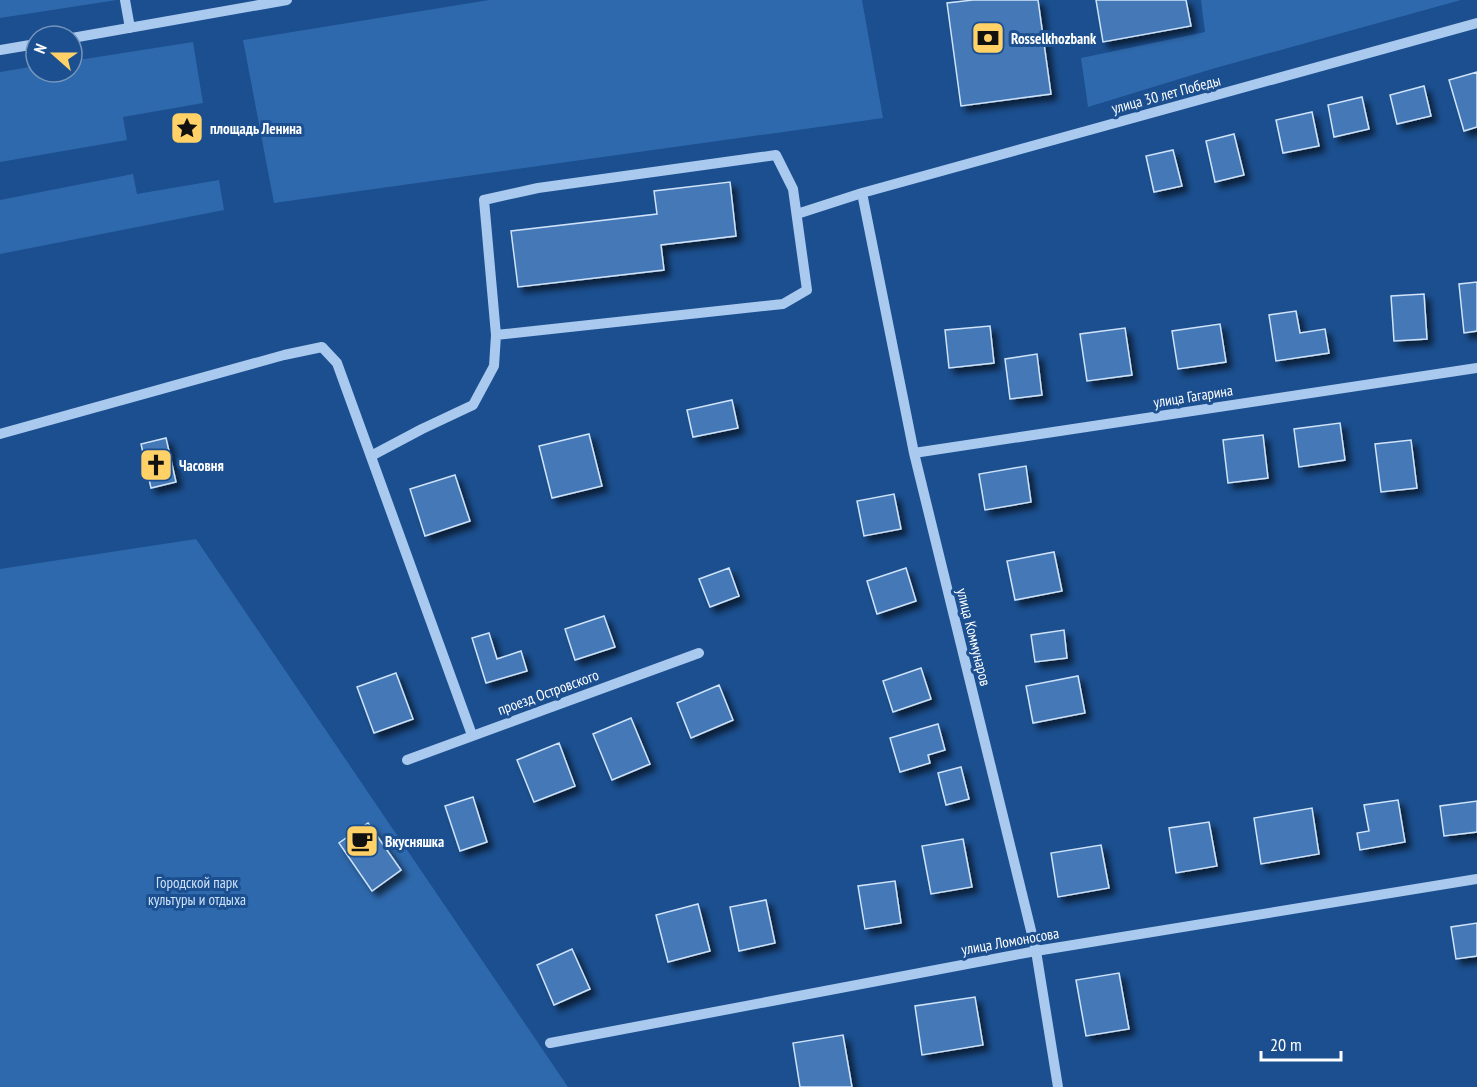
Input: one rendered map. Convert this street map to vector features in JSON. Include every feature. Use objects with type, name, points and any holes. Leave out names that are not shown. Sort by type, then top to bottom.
[{"type":"street","points":[[125,0],[130,28]]},
{"type":"street","points":[[84,36],[287,0]]},
{"type":"street","name":"улица 30 лет Победы","points":[[797,214],[862,193],[1477,23]]},
{"type":"street","points":[[0,50],[24,46]]},
{"type":"street","points":[[371,456],[473,405],[494,366],[496,335],[484,200],[538,188],[777,155],[793,189],[807,290],[783,304],[496,335]]},
{"type":"street","name":"улица Коммунаров","points":[[862,193],[914,453],[1036,951],[1058,1087]]},
{"type":"street","points":[[0,434],[284,355],[322,347],[337,363],[472,735]]},
{"type":"street","name":"улица Гагарина","points":[[914,453],[1477,368]]},
{"type":"street","name":"проезд Островского","points":[[407,760],[699,653]]},
{"type":"street","name":"улица Ломоносова","points":[[549,1043],[1036,951],[1477,879]]},
{"type":"green space","points":[[0,0],[117,0],[0,18]]},
{"type":"green space","points":[[489,0],[862,0],[883,118],[274,203],[243,40]]},
{"type":"green space","points":[[1201,0],[1461,0],[1212,69],[1088,107],[1081,58],[1205,32]]},
{"type":"green space","points":[[193,42],[203,103],[123,117],[127,140],[0,162],[0,72],[24,68],[24,84],[84,84],[84,59]]},
{"type":"green space","points":[[133,174],[137,194],[219,180],[224,210],[0,254],[0,200]]},
{"type":"green space","name":"Городской парк культуры и отдыха","points":[[196,539],[568,1087],[0,1087],[0,569]]},
{"type":"building","points":[[973,0],[1038,0],[1051,94],[961,106],[947,3]]},
{"type":"building","points":[[1096,0],[1186,0],[1191,26],[1103,42]]},
{"type":"building","points":[[1477,72],[1477,127],[1464,131],[1449,80]]},
{"type":"building","points":[[1424,86],[1431,116],[1397,124],[1390,95]]},
{"type":"building","points":[[1362,97],[1369,129],[1334,137],[1328,105]]},
{"type":"building","points":[[1312,112],[1319,146],[1283,153],[1276,120]]},
{"type":"building","points":[[1234,134],[1244,175],[1215,182],[1206,141]]},
{"type":"building","points":[[1173,150],[1182,186],[1154,192],[1146,156]]},
{"type":"building","points":[[730,182],[736,236],[661,245],[664,270],[518,287],[511,231],[657,214],[654,191]]},
{"type":"building","points":[[1477,282],[1477,331],[1464,333],[1459,284]]},
{"type":"building","points":[[1424,294],[1427,339],[1394,341],[1391,296]]},
{"type":"building","points":[[1296,311],[1300,333],[1325,329],[1329,353],[1276,361],[1269,315]]},
{"type":"building","points":[[1220,324],[1226,362],[1178,369],[1172,331]]},
{"type":"building","points":[[990,326],[994,363],[949,368],[945,330]]},
{"type":"building","points":[[1125,328],[1132,375],[1087,381],[1080,334]]},
{"type":"building","points":[[1037,354],[1042,395],[1010,399],[1005,359]]},
{"type":"building","points":[[732,400],[738,428],[693,437],[687,410]]},
{"type":"building","points":[[1340,423],[1345,460],[1299,467],[1294,429]]},
{"type":"building","points":[[589,434],[602,486],[552,498],[539,446]]},
{"type":"building","points":[[1263,435],[1268,478],[1228,483],[1223,440]]},
{"type":"building","points":[[166,438],[176,482],[151,488],[141,444]]},
{"type":"building","points":[[1411,440],[1417,488],[1381,492],[1375,444]]},
{"type":"building","points":[[1026,466],[1031,502],[985,510],[979,474]]},
{"type":"building","points":[[455,475],[470,521],[425,536],[410,489]]},
{"type":"building","points":[[894,494],[901,529],[864,536],[857,501]]},
{"type":"building","points":[[1054,552],[1062,591],[1015,600],[1007,561]]},
{"type":"building","points":[[729,568],[739,596],[710,607],[699,579]]},
{"type":"building","points":[[906,568],[916,601],[877,614],[867,581]]},
{"type":"building","points":[[604,616],[615,647],[575,660],[565,629]]},
{"type":"building","points":[[1064,630],[1067,658],[1035,662],[1031,635]]},
{"type":"building","points":[[489,633],[497,659],[521,651],[527,671],[486,683],[472,638]]},
{"type":"building","points":[[921,668],[931,699],[893,712],[883,681]]},
{"type":"building","points":[[396,673],[413,719],[374,733],[357,687]]},
{"type":"building","points":[[1078,676],[1085,713],[1033,723],[1026,686]]},
{"type":"building","points":[[719,685],[733,720],[691,738],[677,703]]},
{"type":"building","points":[[631,718],[650,764],[612,780],[593,734]]},
{"type":"building","points":[[938,724],[945,750],[928,755],[930,763],[900,772],[890,738]]},
{"type":"building","points":[[559,743],[575,786],[534,802],[517,760]]},
{"type":"building","points":[[961,767],[969,799],[946,805],[938,773]]},
{"type":"building","points":[[473,797],[487,842],[460,851],[445,806]]},
{"type":"building","points":[[1398,800],[1405,842],[1360,850],[1357,833],[1369,831],[1364,805]]},
{"type":"building","points":[[1477,801],[1477,832],[1444,836],[1440,806]]},
{"type":"building","points":[[1312,808],[1319,854],[1261,864],[1254,818]]},
{"type":"building","points":[[1209,822],[1217,866],[1176,873],[1169,828]]},
{"type":"building","points":[[368,823],[401,870],[372,891],[339,843]]},
{"type":"building","points":[[963,839],[972,887],[931,894],[922,846]]},
{"type":"building","points":[[1101,845],[1109,888],[1058,897],[1051,853]]},
{"type":"building","points":[[895,881],[901,923],[865,929],[858,886]]},
{"type":"building","points":[[766,900],[775,943],[739,951],[730,907]]},
{"type":"building","points":[[698,904],[710,951],[668,962],[656,915]]},
{"type":"building","points":[[1477,923],[1477,956],[1456,959],[1451,927]]},
{"type":"building","points":[[572,949],[590,989],[554,1005],[537,965]]},
{"type":"building","points":[[1119,973],[1129,1029],[1086,1036],[1076,980]]},
{"type":"building","points":[[975,997],[983,1045],[922,1055],[915,1006]]},
{"type":"building","points":[[843,1035],[852,1087],[800,1087],[793,1043]]},
{"type":"place","name":"Rosselkhozbank","points":[[988,38]]},
{"type":"place","name":"площадь Ленина","points":[[187,128]]},
{"type":"place","name":"Часовня","points":[[156,465]]},
{"type":"place","name":"Вкусняшка","points":[[362,841]]}]
